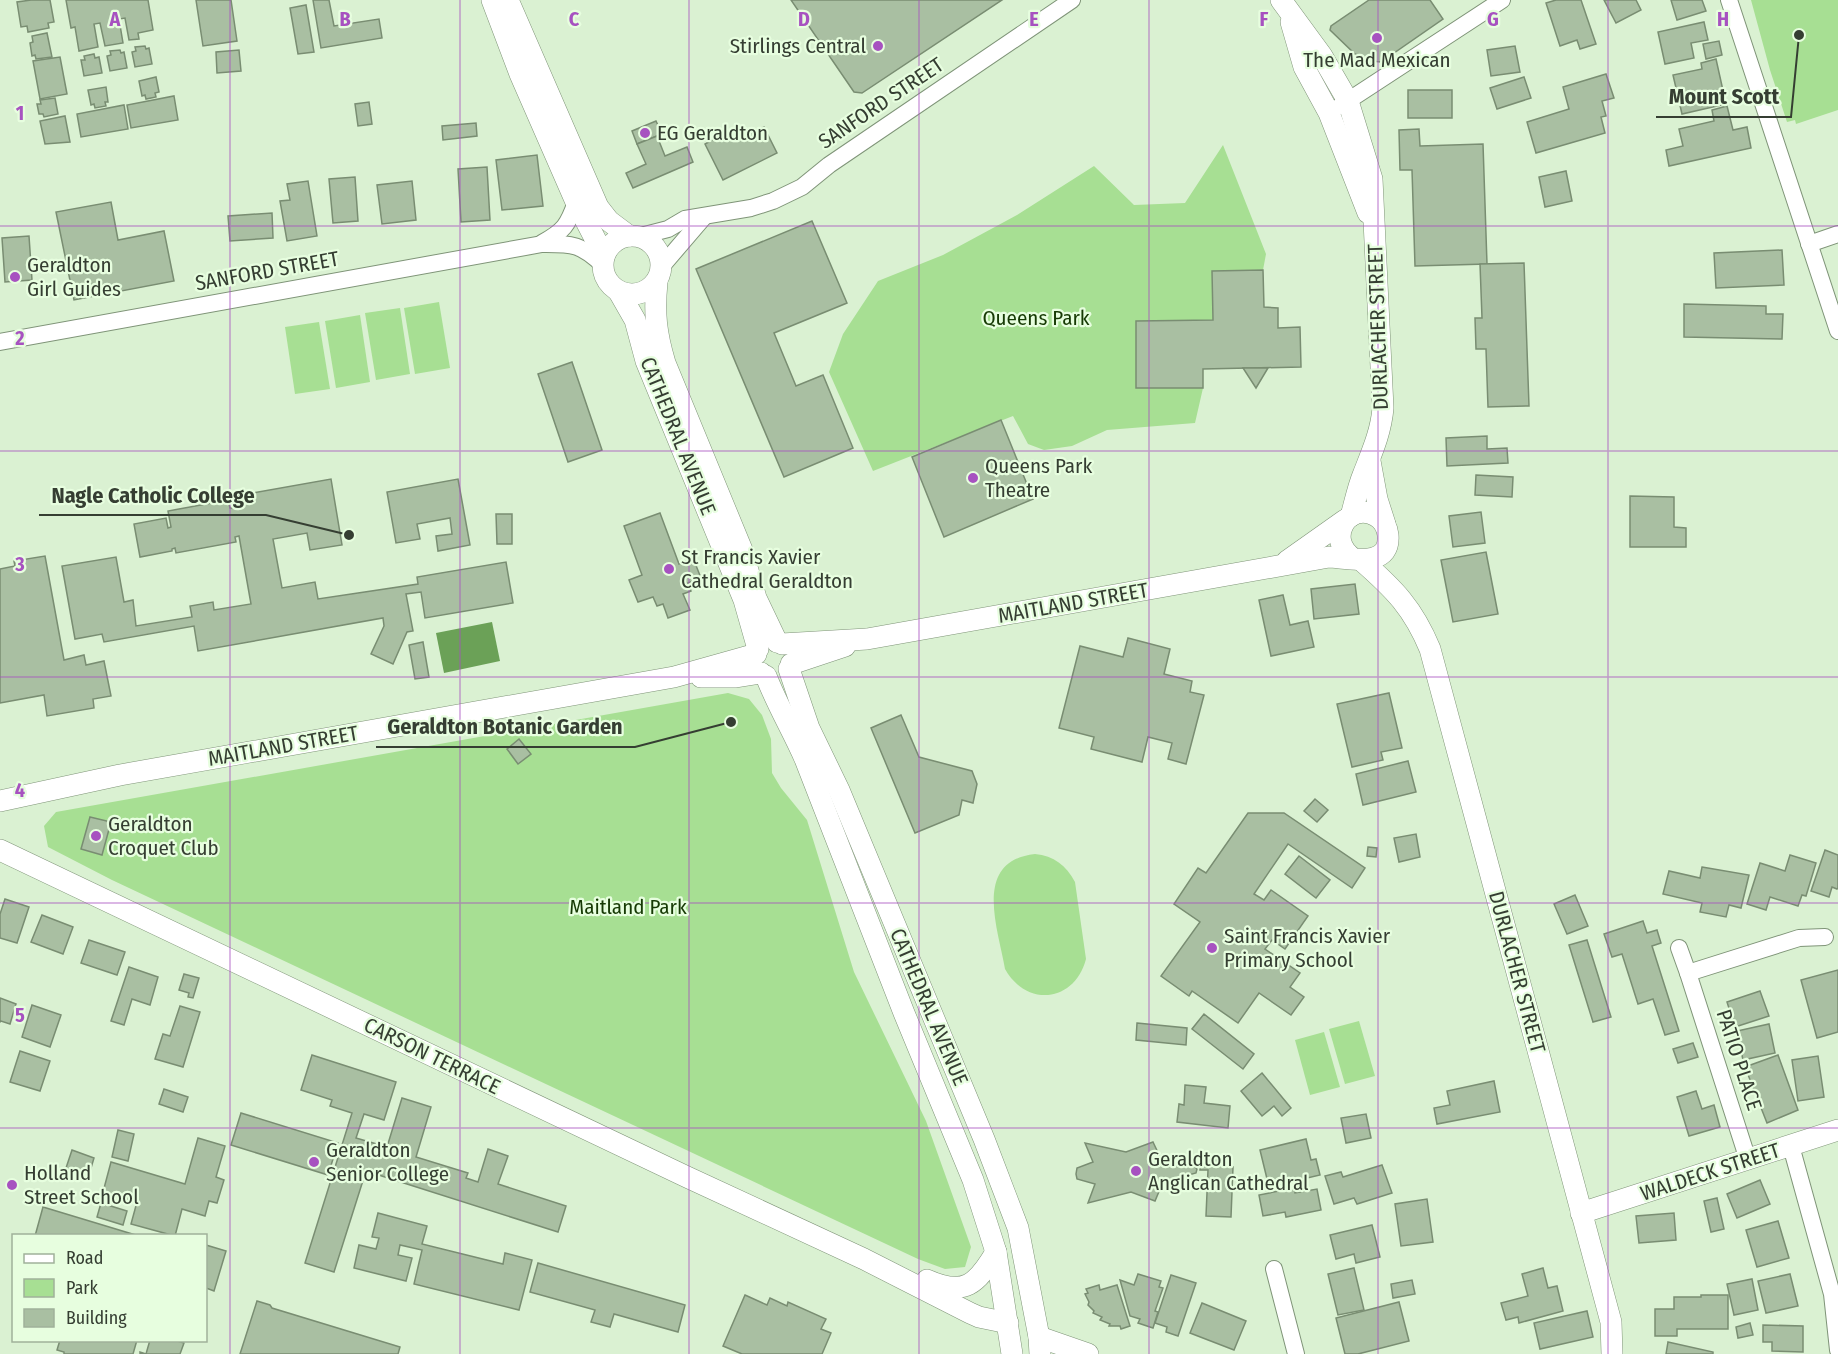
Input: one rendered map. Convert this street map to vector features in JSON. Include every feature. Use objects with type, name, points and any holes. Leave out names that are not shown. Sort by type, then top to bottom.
[{"type":"main road","points":[[492,0],[520,74],[604,260],[607,280],[619,292],[636,295],[651,288],[659,274],[657,250],[645,239],[633,237],[609,221],[598,207],[574,157],[508,0]]},
{"type":"main road","name":"DURLACHER STREET","points":[[1285,6],[1322,56],[1348,101],[1372,179],[1383,392],[1381,427],[1348,518]]},
{"type":"main road","name":"DURLACHER STREET","points":[[1285,6],[1304,67],[1329,113],[1373,228]]},
{"type":"main road","points":[[604,260],[614,243],[633,237]]},
{"type":"main road","name":"CATHEDRAL AVENUE","points":[[659,274],[654,312],[665,363],[742,550],[756,598],[775,699],[805,759],[904,1013],[973,1180],[996,1252],[1012,1354]]},
{"type":"main road","name":"CATHEDRAL AVENUE","points":[[619,292],[635,320],[646,362],[767,656]]},
{"type":"main road","name":"DURLACHER STREET","points":[[1370,461],[1385,524]]},
{"type":"main road","points":[[1359,513],[1374,514],[1385,524],[1388,539],[1386,546],[1376,558],[1358,560],[1348,555],[1340,542],[1341,527],[1348,518],[1359,513]]},
{"type":"main road","name":"MAITLAND STREET","points":[[1279,567],[1348,518]]},
{"type":"main road","name":"DURLACHER STREET","points":[[1386,546],[1401,597],[1421,628],[1430,649],[1611,1322],[1612,1354]]},
{"type":"main road","name":"MAITLAND STREET","points":[[0,801],[120,775],[674,676],[767,656],[1329,557],[1358,560]]},
{"type":"main road","name":"DURLACHER STREET","points":[[1358,560],[1401,597]]},
{"type":"main road","name":"MAITLAND STREET","points":[[790,666],[867,639]]},
{"type":"main road","name":"CATHEDRAL AVENUE","points":[[767,656],[790,652],[790,666],[809,728],[839,790],[984,1139],[1018,1228],[1039,1346]]},
{"type":"main road","name":"CARSON TERRACE","points":[[0,850],[864,1259],[979,1317],[1008,1323]]},
{"type":"main road","name":"WALDECK STREET","points":[[1581,1213],[1838,1130]]},
{"type":"main road","points":[[960,1147],[984,1139]]},
{"type":"main road","points":[[1008,1323],[1014,1313],[1021,1286],[1018,1228]]},
{"type":"main road","name":"CARSON TERRACE","points":[[864,1259],[905,1271],[943,1287],[962,1288],[973,1284],[984,1273],[996,1252]]},
{"type":"main road","points":[[1039,1346],[1088,1354]]},
{"type":"street","name":"SANFORD STREET","points":[[633,237],[668,229],[685,219],[704,217],[773,201],[802,187],[829,165],[1072,0]]},
{"type":"street","points":[[1329,113],[1502,0]]},
{"type":"street","points":[[1729,0],[1838,331]]},
{"type":"street","name":"SANFORD STREET","points":[[542,244],[569,224],[576,202]]},
{"type":"street","points":[[659,274],[704,217]]},
{"type":"street","points":[[1809,244],[1838,234]]},
{"type":"street","name":"SANFORD STREET","points":[[0,342],[542,244],[572,244],[604,260]]},
{"type":"street","points":[[1688,973],[1799,938],[1825,937]]},
{"type":"street","name":"PATIO PLACE","points":[[1679,948],[1748,1160]]},
{"type":"street","points":[[1791,1146],[1832,1294],[1838,1350]]},
{"type":"street","points":[[1274,1269],[1296,1354]]},
{"type":"green space","points":[[1751,0],[1838,0],[1838,110],[1796,124],[1795,120],[1787,122]]},
{"type":"green space","name":"Queens Park","points":[[1223,145],[1266,254],[1263,270],[1212,271],[1213,320],[1136,322],[1136,388],[1203,388],[1195,423],[1107,430],[1072,446],[1044,450],[1028,444],[1013,416],[873,471],[829,372],[843,334],[878,281],[943,255],[1017,215],[1094,166],[1134,205],[1185,203]]},
{"type":"green space","points":[[439,302],[450,368],[415,374],[404,308]]},
{"type":"green space","points":[[400,308],[410,374],[376,380],[365,313]]},
{"type":"green space","points":[[360,315],[370,382],[336,388],[325,321]]},
{"type":"green space","points":[[319,322],[330,389],[295,394],[285,327]]},
{"type":"green space","name":"Maitland Park","points":[[728,693],[749,699],[762,715],[771,739],[772,773],[807,820],[854,972],[926,1121],[971,1247],[965,1267],[945,1269],[918,1259],[112,880],[48,847],[44,826],[56,812]]},
{"type":"green space","points":[[1035,854],[1059,862],[1075,882],[1086,959],[1072,984],[1050,995],[1025,990],[1014,982],[1005,969],[995,916],[996,883],[1003,869],[1015,859]]},
{"type":"green space","points":[[1359,1021],[1375,1076],[1345,1084],[1329,1029]]},
{"type":"green space","points":[[1324,1032],[1340,1087],[1310,1095],[1295,1040]]},
{"type":"shaded area","points":[[492,622],[500,661],[444,673],[436,633]]},
{"type":"building","points":[[50,0],[54,22],[48,23],[49,28],[28,32],[27,26],[21,27],[17,2]]},
{"type":"building","points":[[66,0],[148,0],[153,30],[138,33],[139,39],[129,40],[125,18],[119,19],[123,43],[105,46],[100,23],[94,24],[98,47],[79,51],[75,27],[71,28]]},
{"type":"building","points":[[196,0],[231,0],[237,41],[203,46]]},
{"type":"building","points":[[313,0],[329,0],[334,26],[379,19],[382,38],[321,48]]},
{"type":"building","name":"Stirlings Central","points":[[791,0],[1002,0],[862,93],[854,92]]},
{"type":"building","name":"The Mad Mexican","points":[[1369,0],[1430,0],[1443,19],[1381,62],[1371,61],[1355,54],[1330,30],[1331,26]]},
{"type":"building","points":[[1556,0],[1581,0],[1596,44],[1580,49],[1577,40],[1560,46],[1546,3]]},
{"type":"building","points":[[1604,0],[1636,0],[1641,10],[1616,23]]},
{"type":"building","points":[[1671,0],[1702,0],[1706,11],[1677,20]]},
{"type":"building","points":[[306,5],[314,52],[298,54],[290,8]]},
{"type":"building","points":[[1704,22],[1708,40],[1691,43],[1694,58],[1665,64],[1658,32]]},
{"type":"building","points":[[47,33],[52,57],[36,59],[35,55],[32,56],[30,43],[33,42],[32,36]]},
{"type":"building","points":[[1719,41],[1722,55],[1706,59],[1703,44]]},
{"type":"building","points":[[145,46],[146,49],[149,48],[152,64],[135,67],[132,52],[136,51],[135,47]]},
{"type":"building","points":[[1515,46],[1520,72],[1491,76],[1487,50]]},
{"type":"building","points":[[120,50],[121,53],[124,52],[127,68],[110,71],[107,56],[111,55],[110,51]]},
{"type":"building","points":[[239,50],[241,71],[217,73],[216,52]]},
{"type":"building","points":[[94,54],[95,58],[99,57],[102,73],[84,76],[81,60],[85,60],[84,56]]},
{"type":"building","points":[[60,57],[67,94],[40,99],[33,61]]},
{"type":"building","points":[[1716,59],[1726,104],[1682,114],[1673,75],[1702,69],[1701,63]]},
{"type":"building","points":[[1606,74],[1614,98],[1602,101],[1606,116],[1601,117],[1605,133],[1536,153],[1527,122],[1569,109],[1563,87]]},
{"type":"building","points":[[156,77],[159,92],[155,93],[156,97],[146,99],[145,95],[142,96],[139,81]]},
{"type":"building","points":[[1524,77],[1531,98],[1497,109],[1490,88]]},
{"type":"building","points":[[106,87],[108,102],[105,102],[106,106],[95,108],[94,104],[91,105],[88,90]]},
{"type":"building","points":[[1408,90],[1452,90],[1452,118],[1408,118]]},
{"type":"building","points":[[174,96],[178,120],[131,128],[127,105]]},
{"type":"building","points":[[55,98],[58,114],[44,117],[43,114],[39,114],[37,104],[41,104],[40,100]]},
{"type":"building","points":[[369,102],[372,124],[358,126],[355,104]]},
{"type":"building","points":[[124,105],[128,129],[81,137],[77,114]]},
{"type":"building","points":[[1727,106],[1733,130],[1747,127],[1751,148],[1669,166],[1666,150],[1683,146],[1679,129],[1714,121],[1712,110]]},
{"type":"building","points":[[65,116],[70,142],[45,144],[40,121]]},
{"type":"building","points":[[656,121],[662,134],[637,144],[632,131]]},
{"type":"building","points":[[476,123],[477,136],[443,140],[442,126]]},
{"type":"building","points":[[764,127],[777,153],[723,180],[705,144],[732,129],[738,140]]},
{"type":"building","points":[[1419,129],[1420,146],[1483,144],[1487,264],[1415,266],[1412,170],[1400,170],[1399,130]]},
{"type":"building","points":[[657,136],[665,156],[687,147],[693,162],[633,188],[626,173],[646,164],[637,144]]},
{"type":"building","points":[[537,155],[543,206],[502,210],[496,160]]},
{"type":"building","points":[[487,167],[490,220],[461,222],[458,169]]},
{"type":"building","points":[[1566,171],[1572,201],[1545,207],[1539,177]]},
{"type":"building","points":[[355,177],[358,221],[333,223],[329,179]]},
{"type":"building","points":[[308,181],[317,236],[287,241],[280,201],[290,200],[287,184]]},
{"type":"building","points":[[412,181],[416,220],[382,224],[377,185]]},
{"type":"building","points":[[111,202],[118,240],[164,231],[174,281],[74,300],[56,212]]},
{"type":"building","points":[[272,213],[273,238],[230,241],[228,216]]},
{"type":"building","points":[[812,221],[847,303],[774,333],[796,386],[823,375],[853,448],[784,477],[696,269]]},
{"type":"building","points":[[29,236],[32,280],[5,282],[2,238]]},
{"type":"building","points":[[1782,250],[1784,285],[1716,288],[1714,253]]},
{"type":"building","points":[[1524,263],[1529,406],[1488,407],[1486,349],[1476,349],[1475,318],[1482,318],[1480,264]]},
{"type":"building","points":[[1263,270],[1264,307],[1278,308],[1278,328],[1300,327],[1301,367],[1203,369],[1203,388],[1136,388],[1136,321],[1213,320],[1212,271]]},
{"type":"building","points":[[1684,304],[1766,306],[1766,314],[1783,314],[1782,339],[1684,337]]},
{"type":"building","points":[[572,362],[602,450],[568,462],[538,374]]},
{"type":"building","points":[[1243,368],[1268,368],[1256,388]]},
{"type":"building","name":"Queens Park Theatre","points":[[1001,420],[1033,499],[944,537],[912,457]]},
{"type":"building","points":[[1487,436],[1487,449],[1507,448],[1508,463],[1447,466],[1446,438]]},
{"type":"building","points":[[1476,475],[1513,477],[1512,497],[1475,495]]},
{"type":"building","points":[[331,479],[342,545],[310,550],[307,533],[273,539],[282,588],[315,582],[318,599],[418,584],[417,577],[506,562],[513,603],[425,618],[421,592],[406,594],[413,631],[407,632],[393,664],[371,654],[384,626],[383,618],[198,651],[194,626],[104,642],[102,634],[75,639],[62,566],[116,557],[124,602],[133,600],[136,626],[192,617],[190,606],[213,602],[214,610],[251,604],[239,536],[235,537],[236,542],[176,553],[175,548],[172,551],[140,557],[134,524],[166,518],[168,528],[171,527],[168,511],[228,500],[230,508],[233,508],[231,497]]},
{"type":"building","points":[[458,479],[470,545],[438,551],[436,536],[452,534],[450,518],[417,524],[420,539],[396,543],[387,492]]},
{"type":"building","points":[[1630,496],[1674,497],[1674,527],[1686,528],[1686,547],[1630,547]]},
{"type":"building","points":[[1481,512],[1485,543],[1453,547],[1449,516]]},
{"type":"building","name":"St Francis Xavier Cathedral Geraldton","points":[[660,513],[679,564],[693,558],[701,578],[688,583],[691,591],[683,594],[690,610],[668,618],[663,604],[657,606],[653,597],[638,602],[629,580],[642,575],[624,526]]},
{"type":"building","points":[[496,514],[512,514],[512,544],[497,544]]},
{"type":"building","points":[[1486,552],[1498,614],[1453,622],[1441,560]]},
{"type":"building","points":[[45,556],[64,660],[84,655],[86,665],[104,661],[111,696],[93,699],[94,708],[47,716],[44,695],[0,703],[0,569],[15,566],[14,561]]},
{"type":"building","points":[[1355,584],[1359,614],[1314,619],[1311,589]]},
{"type":"building","points":[[1283,595],[1290,625],[1308,621],[1314,647],[1271,656],[1259,600]]},
{"type":"building","points":[[1128,638],[1170,649],[1164,674],[1192,681],[1190,692],[1204,695],[1186,764],[1168,759],[1172,743],[1148,737],[1142,762],[1091,749],[1094,737],[1059,728],[1080,646],[1123,657]]},
{"type":"building","points":[[423,642],[429,677],[415,679],[409,645]]},
{"type":"building","points":[[1389,693],[1402,748],[1381,752],[1383,760],[1352,767],[1337,704]]},
{"type":"building","points":[[901,715],[919,757],[972,771],[977,784],[973,803],[962,800],[959,815],[915,833],[871,728]]},
{"type":"building","points":[[519,739],[531,754],[518,764],[507,749]]},
{"type":"building","points":[[1408,761],[1416,792],[1363,805],[1356,774]]},
{"type":"building","points":[[1315,799],[1328,810],[1317,822],[1304,811]]},
{"type":"building","points":[[1248,813],[1284,813],[1365,868],[1352,888],[1288,844],[1254,894],[1264,900],[1271,890],[1308,916],[1285,949],[1272,940],[1265,949],[1300,973],[1290,987],[1304,997],[1291,1015],[1259,993],[1238,1023],[1192,991],[1189,996],[1161,976],[1200,922],[1174,904],[1198,868],[1206,873]]},
{"type":"building","name":"Geraldton Croquet Club","points":[[90,817],[111,822],[102,855],[81,849]]},
{"type":"building","points":[[1416,834],[1420,857],[1399,862],[1394,838]]},
{"type":"building","points":[[1368,847],[1377,848],[1376,857],[1367,856]]},
{"type":"building","points":[[1825,850],[1838,855],[1838,888],[1832,887],[1829,897],[1811,891]]},
{"type":"building","points":[[1790,855],[1816,863],[1806,896],[1802,895],[1798,906],[1770,897],[1766,910],[1747,904],[1760,863],[1785,871]]},
{"type":"building","points":[[1299,856],[1330,880],[1316,898],[1285,874]]},
{"type":"building","points":[[1702,867],[1749,875],[1741,908],[1729,905],[1726,917],[1700,912],[1702,903],[1663,894],[1669,871],[1700,878]]},
{"type":"building","points":[[1575,895],[1588,926],[1567,934],[1554,904]]},
{"type":"building","points":[[5,899],[29,907],[17,943],[0,938],[0,914]]},
{"type":"building","points":[[42,915],[73,927],[63,954],[31,942]]},
{"type":"building","points":[[1643,921],[1647,933],[1657,930],[1661,943],[1652,946],[1679,1031],[1665,1035],[1653,999],[1638,1004],[1622,954],[1612,957],[1604,934]]},
{"type":"building","points":[[89,940],[125,952],[117,975],[81,963]]},
{"type":"building","points":[[1587,940],[1611,1017],[1593,1022],[1569,945]]},
{"type":"building","points":[[129,967],[158,977],[150,1005],[132,999],[124,1025],[111,1021]]},
{"type":"building","points":[[1838,970],[1838,1032],[1817,1038],[1801,980]]},
{"type":"building","points":[[184,974],[199,978],[193,998],[188,997],[189,993],[179,990]]},
{"type":"building","points":[[1760,991],[1769,1016],[1735,1027],[1727,1002]]},
{"type":"building","points":[[0,998],[16,1004],[10,1024],[0,1022]]},
{"type":"building","points":[[32,1005],[61,1015],[50,1047],[22,1037]]},
{"type":"building","points":[[180,1006],[200,1012],[183,1067],[155,1059],[163,1034],[170,1036]]},
{"type":"building","points":[[1204,1014],[1254,1054],[1243,1069],[1192,1029]]},
{"type":"building","points":[[1137,1023],[1187,1028],[1186,1045],[1136,1040]]},
{"type":"building","points":[[1769,1024],[1775,1053],[1743,1060],[1737,1031]]},
{"type":"building","points":[[1693,1043],[1698,1057],[1678,1063],[1673,1049]]},
{"type":"building","points":[[20,1051],[50,1061],[40,1091],[10,1082]]},
{"type":"building","points":[[312,1055],[396,1082],[384,1120],[364,1114],[356,1138],[387,1147],[402,1098],[431,1107],[416,1157],[468,1173],[466,1178],[478,1182],[488,1149],[508,1156],[498,1184],[566,1206],[558,1232],[366,1171],[334,1272],[305,1263],[352,1113],[330,1106],[332,1100],[301,1090]]},
{"type":"building","points":[[1778,1055],[1798,1110],[1767,1123],[1745,1067]]},
{"type":"building","points":[[1818,1056],[1824,1097],[1798,1101],[1792,1060]]},
{"type":"building","points":[[1262,1073],[1291,1108],[1282,1116],[1274,1106],[1262,1116],[1241,1091]]},
{"type":"building","points":[[1494,1081],[1500,1112],[1437,1124],[1434,1108],[1450,1105],[1447,1091]]},
{"type":"building","points":[[1185,1085],[1206,1087],[1204,1103],[1230,1106],[1228,1128],[1177,1122],[1179,1104],[1184,1105]]},
{"type":"building","points":[[164,1089],[188,1097],[183,1112],[159,1104]]},
{"type":"building","points":[[1696,1091],[1702,1109],[1714,1105],[1720,1127],[1689,1136],[1677,1097]]},
{"type":"building","points":[[241,1113],[338,1143],[328,1175],[231,1145]]},
{"type":"building","points":[[1366,1114],[1371,1138],[1346,1143],[1341,1118]]},
{"type":"building","points":[[118,1130],[134,1134],[128,1161],[112,1157]]},
{"type":"building","points":[[198,1138],[225,1146],[216,1177],[224,1180],[217,1203],[209,1201],[205,1216],[182,1209],[176,1234],[131,1224],[137,1202],[103,1192],[111,1162],[185,1184]]},
{"type":"building","points":[[1306,1139],[1311,1160],[1316,1159],[1320,1175],[1269,1187],[1260,1150]]},
{"type":"building","name":"Geraldton Anglican Cathedral","points":[[1153,1142],[1161,1159],[1193,1165],[1197,1169],[1196,1173],[1163,1182],[1155,1201],[1131,1192],[1088,1203],[1095,1184],[1077,1179],[1076,1174],[1077,1168],[1093,1162],[1085,1143],[1126,1152]]},
{"type":"building","points":[[72,1150],[94,1158],[88,1178],[65,1171]]},
{"type":"building","points":[[1201,1160],[1224,1160],[1223,1166],[1233,1167],[1231,1217],[1206,1216],[1208,1170],[1200,1170]]},
{"type":"building","points":[[1382,1165],[1392,1193],[1357,1204],[1354,1198],[1334,1204],[1325,1176],[1341,1172],[1343,1177]]},
{"type":"building","points":[[1760,1180],[1770,1204],[1737,1218],[1727,1194]]},
{"type":"building","points":[[1294,1188],[1295,1193],[1317,1189],[1321,1210],[1286,1217],[1285,1212],[1263,1216],[1259,1195]]},
{"type":"building","points":[[1717,1198],[1724,1229],[1711,1232],[1704,1201]]},
{"type":"building","points":[[1427,1199],[1433,1242],[1401,1246],[1395,1204]]},
{"type":"building","points":[[101,1203],[127,1211],[123,1225],[97,1217]]},
{"type":"building","points":[[43,1207],[132,1234],[36,1234]]},
{"type":"building","points":[[378,1213],[427,1226],[422,1244],[503,1264],[505,1253],[532,1260],[519,1310],[414,1284],[422,1250],[400,1245],[398,1255],[412,1258],[406,1281],[354,1268],[359,1245],[376,1249],[379,1238],[372,1237]]},
{"type":"building","points":[[1674,1213],[1676,1240],[1639,1243],[1636,1216]]},
{"type":"building","points":[[1778,1221],[1789,1258],[1757,1267],[1746,1230]]},
{"type":"building","points":[[1372,1225],[1380,1257],[1356,1263],[1354,1254],[1336,1259],[1330,1235]]},
{"type":"building","points":[[207,1245],[226,1251],[214,1291],[207,1288]]},
{"type":"building","points":[[538,1263],[685,1305],[678,1332],[614,1314],[610,1327],[591,1322],[595,1310],[530,1292]]},
{"type":"building","points":[[1354,1268],[1364,1310],[1338,1315],[1328,1274]]},
{"type":"building","points":[[1543,1268],[1548,1288],[1557,1286],[1563,1311],[1519,1323],[1518,1317],[1506,1320],[1501,1303],[1528,1296],[1522,1274]]},
{"type":"building","points":[[1138,1274],[1161,1281],[1159,1287],[1163,1288],[1155,1311],[1158,1312],[1153,1328],[1138,1323],[1140,1319],[1130,1316],[1120,1280],[1134,1285]]},
{"type":"building","points":[[1790,1274],[1798,1306],[1766,1313],[1758,1281]]},
{"type":"building","points":[[1171,1275],[1196,1283],[1178,1336],[1166,1332],[1167,1327],[1155,1323]]},
{"type":"building","points":[[1752,1279],[1758,1310],[1734,1315],[1727,1284]]},
{"type":"building","points":[[1412,1280],[1415,1294],[1393,1298],[1391,1284]]},
{"type":"building","points":[[1099,1285],[1100,1290],[1117,1285],[1130,1326],[1121,1329],[1120,1326],[1109,1326],[1110,1324],[1100,1320],[1102,1317],[1093,1313],[1094,1311],[1088,1305],[1086,1289]]},
{"type":"building","points":[[745,1295],[767,1305],[770,1298],[787,1306],[788,1302],[826,1319],[821,1329],[831,1333],[822,1354],[742,1354],[723,1346]]},
{"type":"building","points":[[1701,1295],[1728,1295],[1728,1329],[1677,1329],[1677,1336],[1655,1336],[1655,1309],[1674,1309],[1674,1297],[1701,1297]]},
{"type":"building","points":[[257,1301],[270,1305],[272,1308],[400,1347],[398,1354],[240,1354]]},
{"type":"building","points":[[1399,1302],[1409,1341],[1358,1354],[1345,1354],[1336,1318]]},
{"type":"building","points":[[1202,1303],[1246,1321],[1234,1350],[1190,1333]]},
{"type":"building","points":[[1587,1311],[1593,1337],[1540,1349],[1534,1323]]},
{"type":"building","points":[[1750,1323],[1753,1335],[1738,1338],[1736,1327]]},
{"type":"building","points":[[1763,1325],[1803,1326],[1803,1352],[1772,1351],[1772,1342],[1763,1342]]},
{"type":"building","points":[[59,1342],[136,1342],[133,1354],[64,1354],[57,1350]]},
{"type":"building","points":[[149,1342],[181,1342],[184,1343],[180,1354],[146,1354]]},
{"type":"building","points":[[1668,1342],[1713,1352],[1713,1354],[1666,1354]]},
{"type":"place","name":"Mount Scott","points":[[1799,35]]},
{"type":"place","name":"The Mad Mexican","points":[[1377,38]]},
{"type":"place","name":"Stirlings Central","points":[[878,46]]},
{"type":"place","name":"EG Geraldton","points":[[645,133]]},
{"type":"place","name":"Geraldton Girl Guides","points":[[15,277]]},
{"type":"place","name":"Queens Park Theatre","points":[[973,478]]},
{"type":"place","name":"Nagle Catholic College","points":[[349,535]]},
{"type":"place","name":"St Francis Xavier Cathedral Geraldton","points":[[669,569]]},
{"type":"place","name":"Geraldton Botanic Garden","points":[[731,722]]},
{"type":"place","name":"Geraldton Croquet Club","points":[[96,836]]},
{"type":"place","name":"Saint Francis Xavier Primary School","points":[[1212,948]]},
{"type":"place","name":"Geraldton Senior College","points":[[314,1162]]},
{"type":"place","name":"Geraldton Anglican Cathedral","points":[[1136,1171]]},
{"type":"place","name":"Holland Street School","points":[[12,1185]]}]
